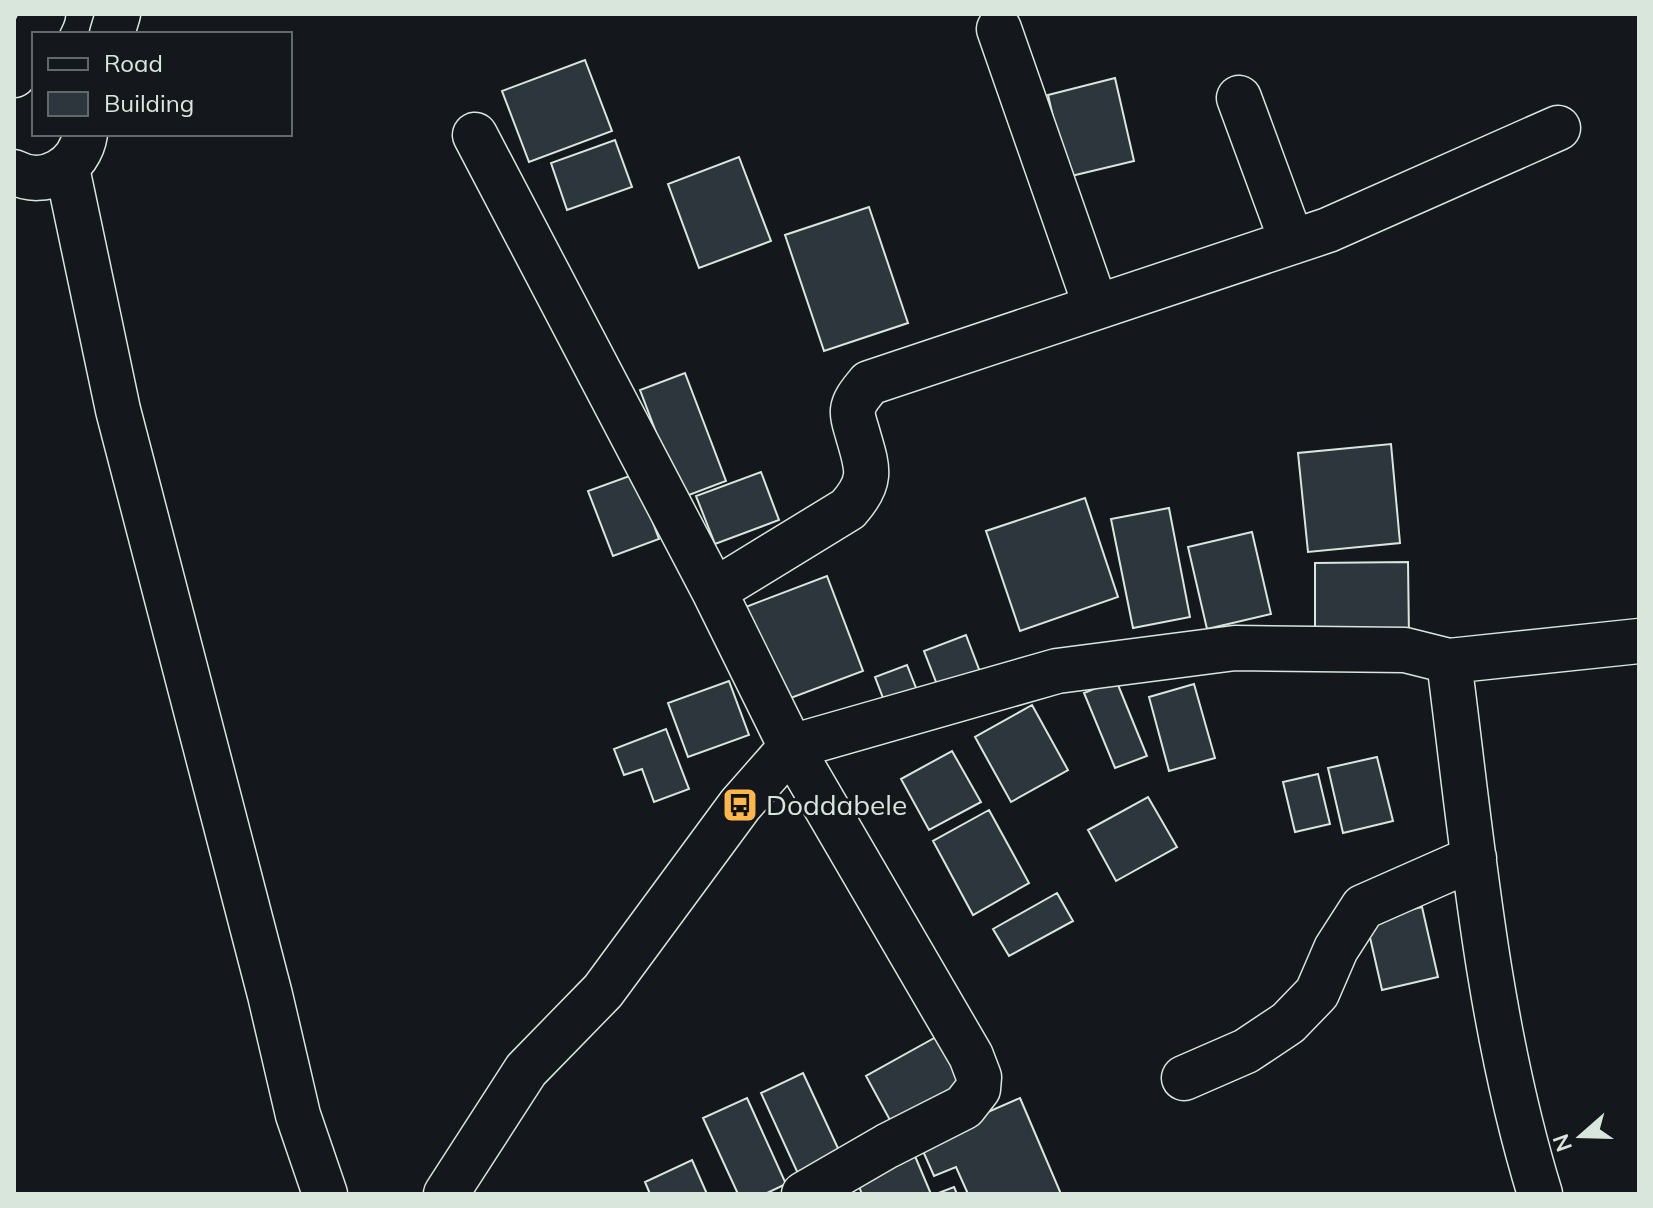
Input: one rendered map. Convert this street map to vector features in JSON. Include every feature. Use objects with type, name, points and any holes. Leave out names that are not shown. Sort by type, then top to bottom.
[{"type":"street","points":[[999,29],[1096,307]]},
{"type":"street","points":[[14,75],[32,37]]},
{"type":"street","points":[[1239,98],[1292,242]]},
{"type":"street","points":[[714,591],[848,509],[858,498],[866,483],[868,468],[853,409],[869,383],[1328,230],[1558,128]]},
{"type":"street","points":[[475,135],[714,591],[791,747],[971,1056],[979,1077],[978,1089],[964,1107],[887,1146],[804,1194]]},
{"type":"street","points":[[14,172],[36,179],[52,176],[76,151]]},
{"type":"street","points":[[76,151],[118,410],[270,995],[298,1115],[325,1194]]},
{"type":"street","points":[[446,1194],[526,1070],[603,991],[740,805],[791,747],[1057,671],[1089,665],[1235,648],[1405,650],[1449,661],[1639,641]]},
{"type":"street","points":[[1449,661],[1491,985],[1526,1148],[1540,1194]]},
{"type":"street","points":[[1184,1078],[1246,1051],[1288,1023],[1317,993],[1336,949],[1363,907],[1474,858]]},
{"type":"building","points":[[585,60],[612,131],[529,162],[502,91]]},
{"type":"building","points":[[1115,78],[1134,161],[1067,177],[1048,95]]},
{"type":"building","points":[[615,140],[632,187],[567,210],[551,163]]},
{"type":"building","points":[[739,157],[771,241],[699,268],[668,184]]},
{"type":"building","points":[[869,207],[908,323],[824,351],[785,235]]},
{"type":"building","points":[[685,373],[726,481],[681,498],[640,390]]},
{"type":"building","points":[[1391,444],[1400,543],[1308,552],[1298,453]]},
{"type":"building","points":[[761,472],[779,520],[715,544],[696,496]]},
{"type":"building","points":[[635,474],[659,539],[613,556],[588,491]]},
{"type":"building","points":[[1085,498],[1118,597],[1020,631],[986,531]]},
{"type":"building","points":[[1169,508],[1190,617],[1133,628],[1111,519]]},
{"type":"building","points":[[1252,532],[1271,614],[1207,629],[1188,547]]},
{"type":"building","points":[[1408,562],[1409,638],[1315,638],[1315,563]]},
{"type":"building","points":[[827,576],[863,671],[780,702],[743,608]]},
{"type":"building","points":[[966,635],[980,672],[938,687],[924,651]]},
{"type":"building","points":[[907,665],[920,698],[888,711],[875,677]]},
{"type":"building","points":[[1116,680],[1147,756],[1115,768],[1084,693]]},
{"type":"building","points":[[729,681],[749,735],[688,757],[668,703]]},
{"type":"building","points":[[1194,684],[1215,758],[1169,771],[1149,697]]},
{"type":"building","points":[[1032,705],[1068,770],[1011,802],[975,737]]},
{"type":"building","points":[[666,729],[689,789],[654,802],[642,769],[624,775],[614,749]]},
{"type":"building","points":[[952,751],[981,802],[929,830],[901,779]]},
{"type":"building","points":[[1377,757],[1393,821],[1343,833],[1328,768]]},
{"type":"building","points":[[1318,774],[1330,824],[1295,832],[1283,782]]},
{"type":"building","points":[[1148,797],[1177,847],[1116,881],[1088,830]]},
{"type":"building","points":[[989,810],[1029,883],[973,915],[933,841]]},
{"type":"building","points":[[1057,893],[1073,921],[1009,956],[993,929]]},
{"type":"building","points":[[1422,907],[1438,977],[1382,990],[1366,920]]},
{"type":"building","points":[[936,1037],[961,1083],[891,1122],[866,1076]]},
{"type":"building","points":[[803,1073],[843,1159],[800,1178],[761,1093]]},
{"type":"building","points":[[747,1098],[786,1184],[765,1194],[738,1194],[703,1118]]},
{"type":"building","points":[[1020,1098],[1061,1194],[968,1194],[956,1167],[934,1176],[919,1142]]},
{"type":"building","points":[[912,1149],[931,1194],[862,1194],[854,1174]]},
{"type":"building","points":[[692,1160],[707,1194],[650,1194],[645,1182]]},
{"type":"building","points":[[954,1187],[957,1194],[936,1194]]},
{"type":"place","name":"Doddabele","points":[[740,805]]}]
